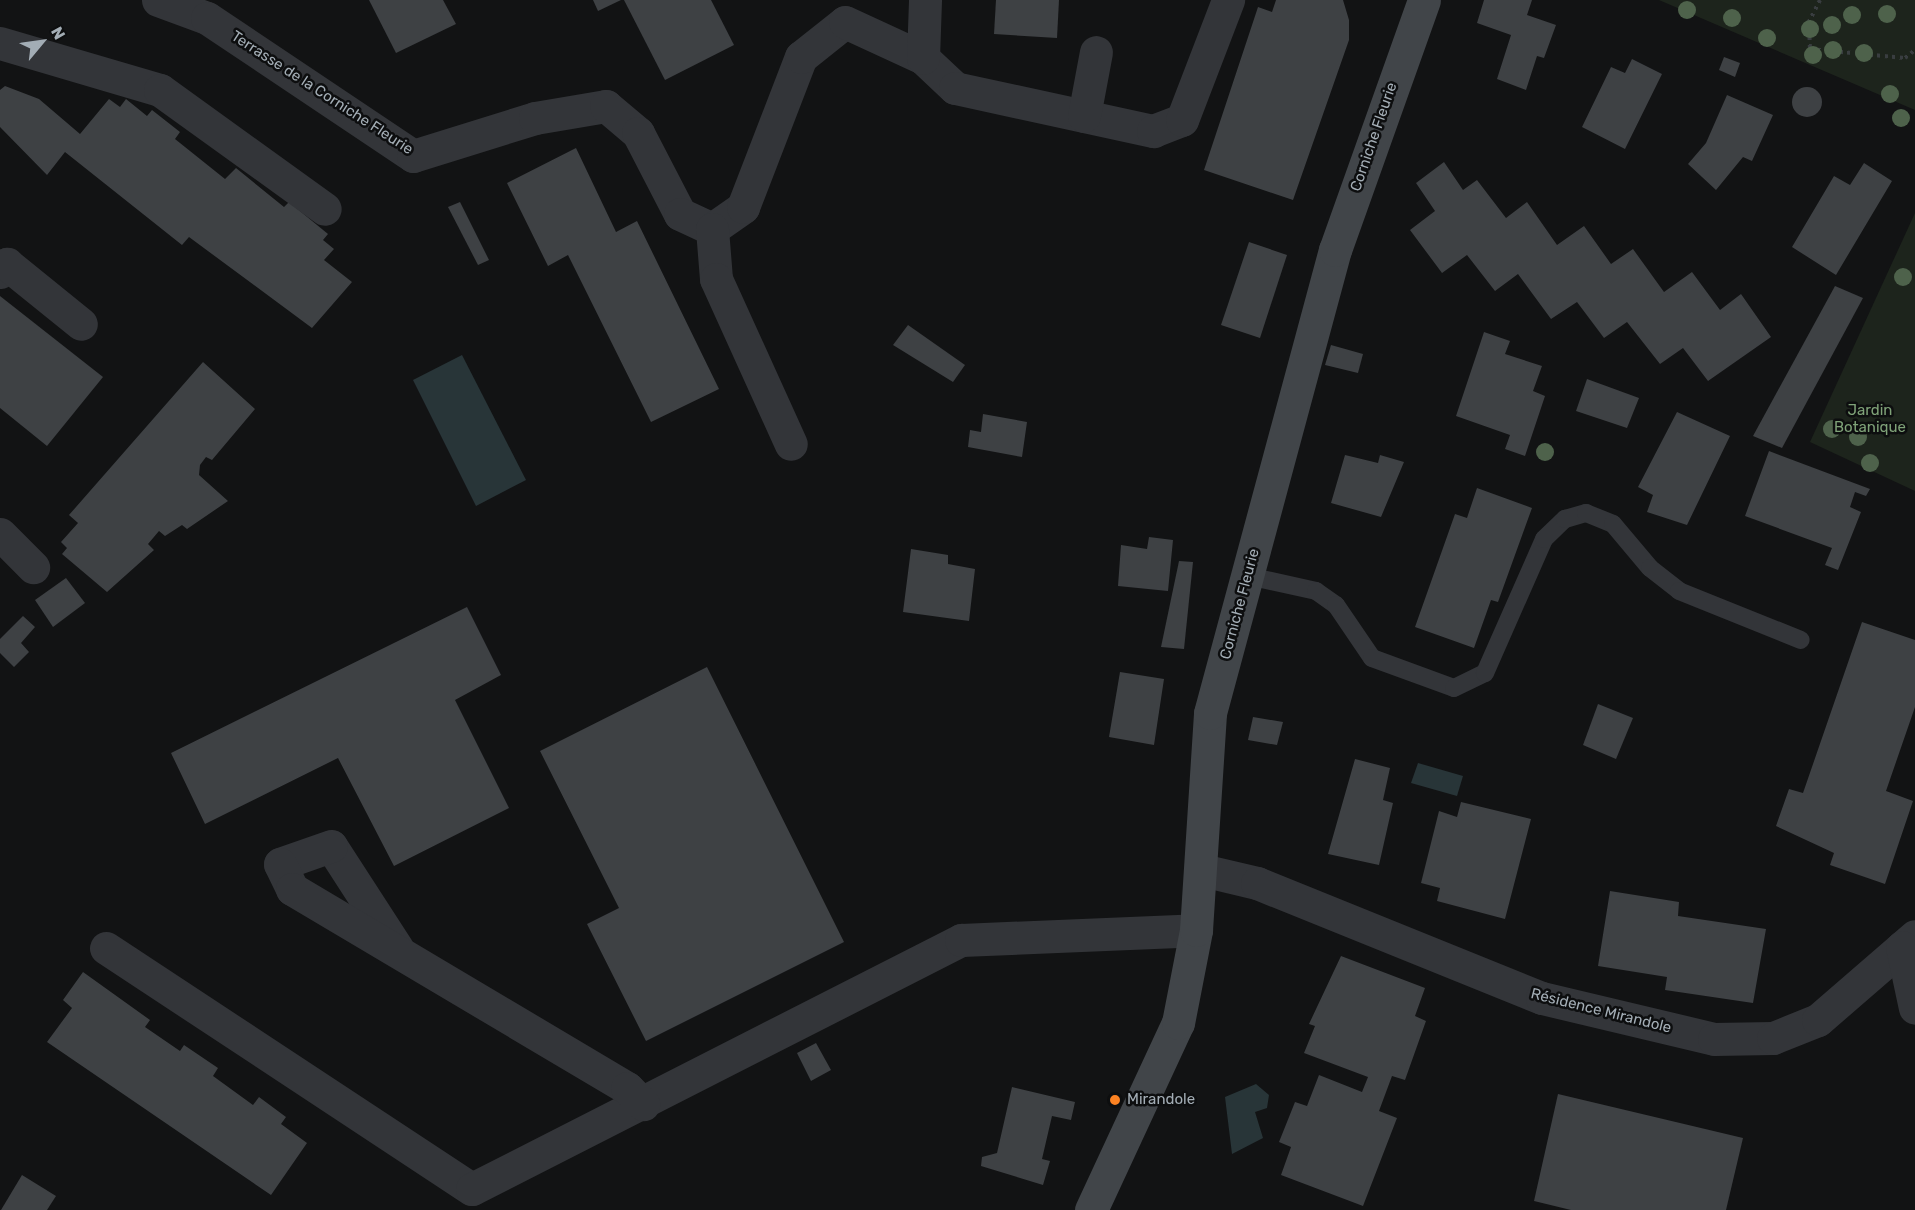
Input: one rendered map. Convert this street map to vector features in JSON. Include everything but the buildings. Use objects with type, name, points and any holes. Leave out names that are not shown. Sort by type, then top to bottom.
[{"type":"main road","name":"Corniche Fleurie","points":[[1091,1210],[1178,1023],[1196,930],[1202,870],[1204,749],[1335,250],[1424,0]]},
{"type":"street","name":"Terrasse de la Corniche Fleurie","points":[[158,0],[207,18],[413,156],[535,118],[606,106],[638,133],[680,214],[712,229]]},
{"type":"street","points":[[923,57],[926,0]]},
{"type":"street","points":[[791,444],[716,279],[712,229],[743,207],[801,57],[845,22],[923,57],[955,88],[1153,131],[1182,120],[1228,0]]},
{"type":"street","points":[[0,43],[160,90],[325,209]]},
{"type":"street","points":[[1084,116],[1095,52]]},
{"type":"street","points":[[0,272],[7,264],[81,324]]},
{"type":"street","points":[[0,534],[33,567]]},
{"type":"street","name":"Résidence Mirandole","points":[[1202,870],[1257,883],[1542,999],[1714,1039],[1773,1038],[1818,1020],[1909,941]]},
{"type":"street","points":[[106,948],[471,1199],[643,1104],[961,940],[1196,930]]},
{"type":"street","points":[[1909,941],[1915,1008]]},
{"type":"street","points":[[397,948],[643,1104]]},
{"type":"lane","points":[[1248,576],[1316,591],[1336,605],[1372,658],[1454,688],[1485,673],[1544,539],[1565,519],[1586,513],[1613,524],[1650,568],[1679,591],[1801,640]]},
{"type":"path","points":[[1820,0],[1809,22],[1810,49],[1905,58],[1915,50]]},
{"type":"green space","points":[[1659,0],[1915,0],[1915,110]]},
{"type":"green space","name":"Jardin Botanique","points":[[1915,213],[1915,491],[1810,442]]},
{"type":"shaded area","points":[[462,355],[526,480],[476,506],[413,380]]},
{"type":"shaded area","points":[[1418,763],[1463,776],[1457,796],[1411,783]]},
{"type":"shaded area","points":[[1256,1084],[1269,1095],[1267,1108],[1255,1112],[1263,1138],[1232,1154],[1225,1097]]},
{"type":"place","name":"Mirandole","points":[[1115,1100]]}]
